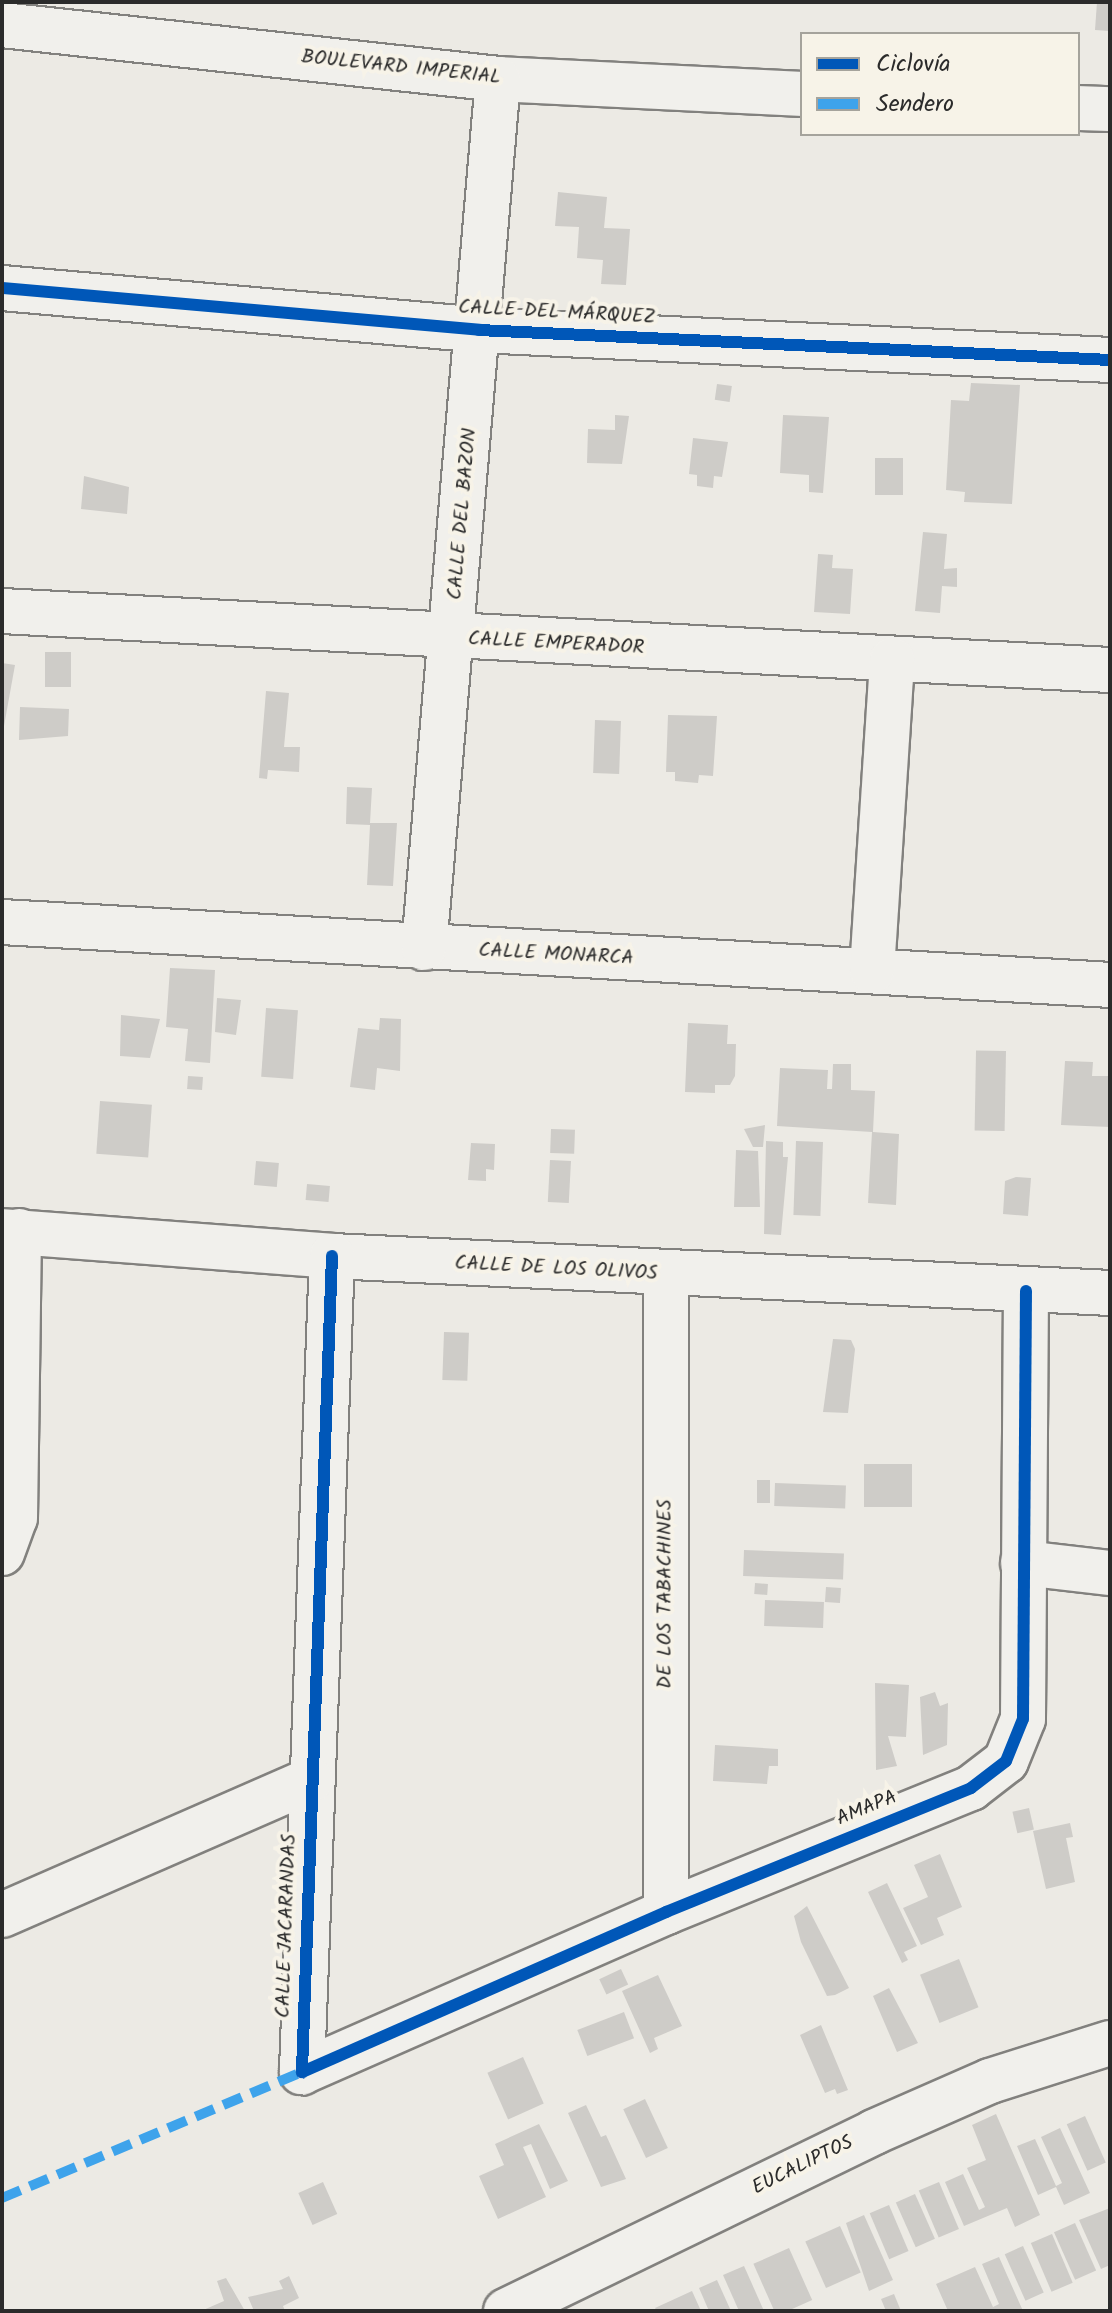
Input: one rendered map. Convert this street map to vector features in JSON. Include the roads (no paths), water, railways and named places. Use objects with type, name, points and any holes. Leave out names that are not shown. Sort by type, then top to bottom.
[{"type":"street","name":"BOULEVARD IMPERIAL","points":[[2,25],[498,79],[800,94]]},
{"type":"street","name":"CALLE DEL BAZON","points":[[424,948],[498,79]]},
{"type":"street","points":[[1080,108],[1110,109]]},
{"type":"street","name":"CALLE DEL MÁRQUEZ","points":[[2,288],[479,330],[1110,360]]},
{"type":"street","name":"CALLE EMPERADOR","points":[[2,611],[452,638],[1110,670]]},
{"type":"street","points":[[872,971],[892,660]]},
{"type":"street","name":"CALLE MONARCA","points":[[2,922],[1110,985]]},
{"type":"street","points":[[2,1553],[15,1518],[11,1231]]},
{"type":"street","name":"CALLE DE LOS OLIVOS","points":[[11,1231],[332,1256],[666,1275],[1110,1293]]},
{"type":"street","name":"CALLE JACARANDAS","points":[[302,2072],[332,1256]]},
{"type":"street","name":"DE LOS TABACHINES","points":[[666,1275],[666,1912]]},
{"type":"street","name":"AMAPA","points":[[302,2072],[666,1912],[971,1788],[1006,1761],[1023,1719],[1026,1291]]},
{"type":"street","points":[[1023,1563],[1110,1573]]},
{"type":"street","points":[[2,1915],[311,1780]]},
{"type":"street","name":"EUCALIPTOS","points":[[506,2311],[874,2132],[990,2081],[1110,2043]]}]
